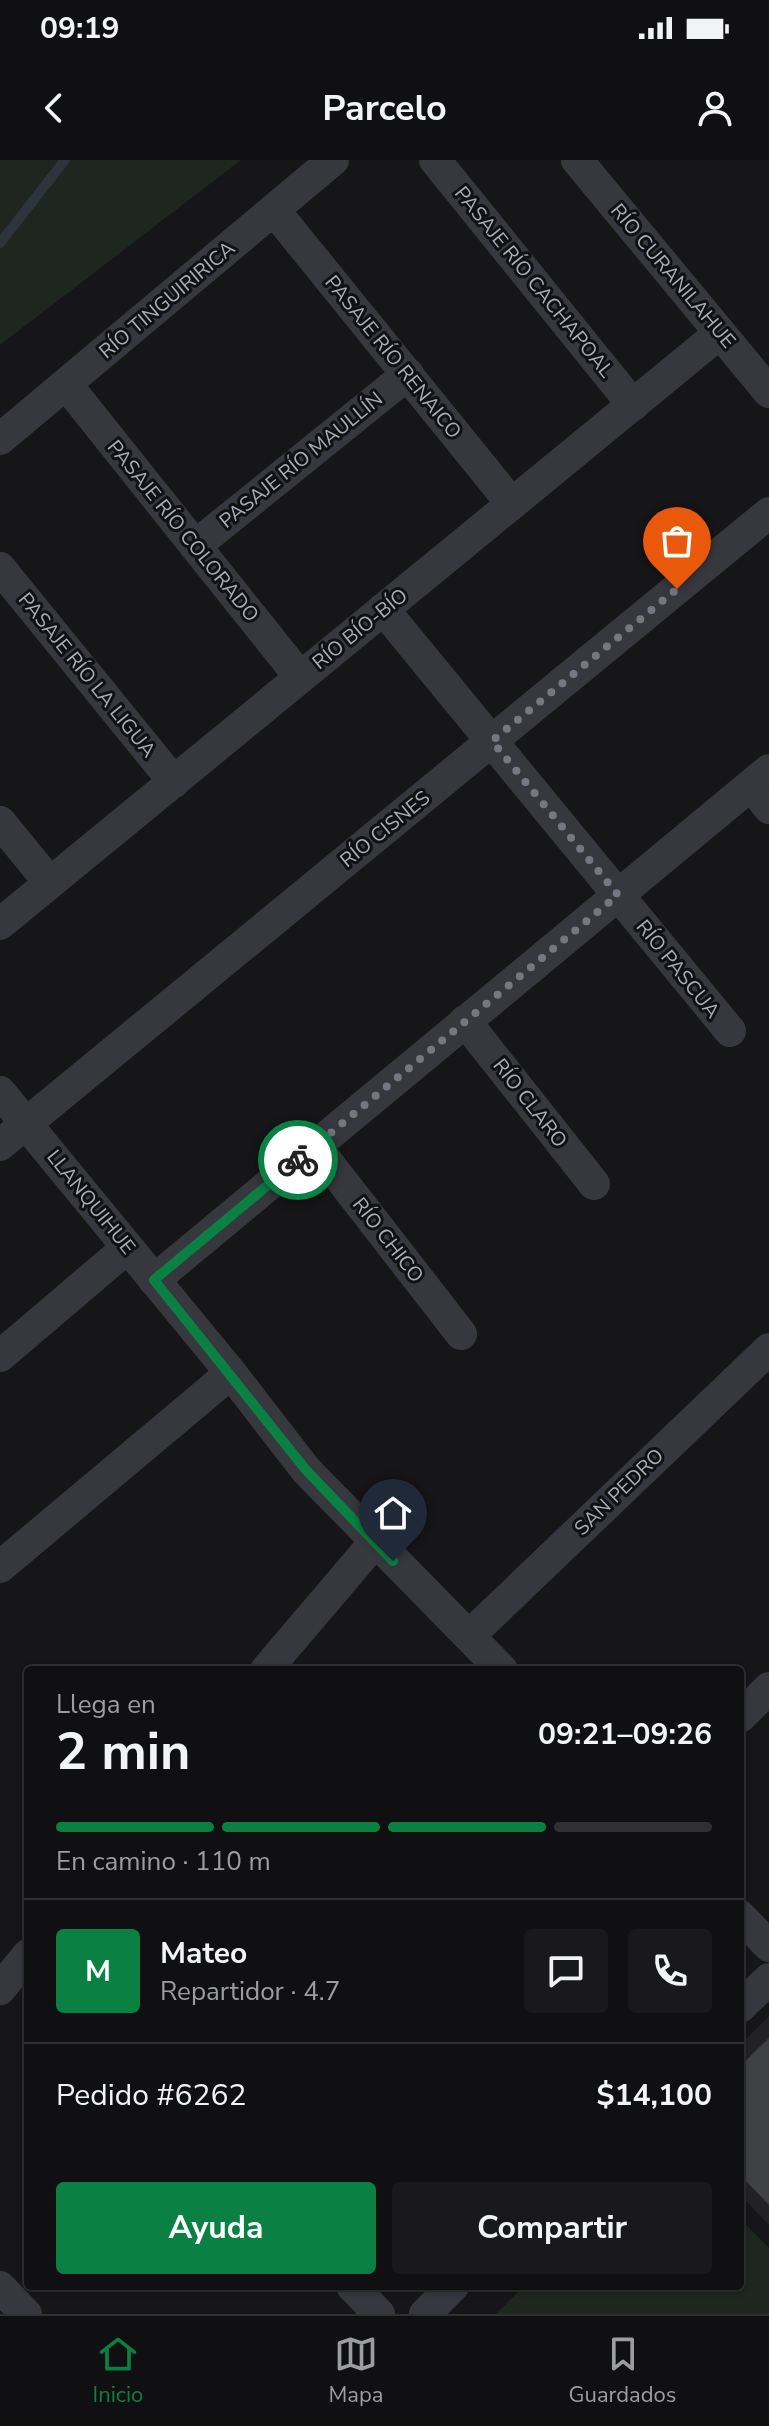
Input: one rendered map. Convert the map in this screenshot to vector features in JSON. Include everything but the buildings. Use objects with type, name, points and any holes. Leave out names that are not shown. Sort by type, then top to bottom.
[{"type":"street","name":"RÍO TINGUIRIRICA","points":[[0,439],[333,160]]},
{"type":"street","name":"PASAJE RÍO CACHAPOAL","points":[[435,160],[633,405]]},
{"type":"street","name":"RÍO CURANILAHUE","points":[[577,160],[769,392]]},
{"type":"street","name":"PASAJE RÍO RENAICO","points":[[274,210],[512,504]]},
{"type":"street","name":"RÍO BÍO-BÍO","points":[[0,924],[720,333]]},
{"type":"street","name":"PASAJE RÍO MAULLÍN","points":[[195,546],[408,374]]},
{"type":"street","name":"PASAJE RÍO COLORADO","points":[[66,384],[300,677]]},
{"type":"street","name":"RÍO CISNES","points":[[0,1145],[769,513]]},
{"type":"street","name":"PASAJE RÍO LA LIGUA","points":[[0,568],[174,782]]},
{"type":"street","name":"RÍO PASCUA","points":[[383,609],[730,1031]]},
{"type":"street","points":[[154,1280],[618,895],[763,787]]},
{"type":"street","points":[[0,822],[50,883]]},
{"type":"street","name":"RÍO CLARO","points":[[465,1021],[594,1184]]},
{"type":"street","name":"LLANQUIHUE","points":[[0,1092],[231,1373],[306,1470],[374,1543],[498,1666]]},
{"type":"street","name":"RÍO CHICO","points":[[315,1146],[461,1334]]},
{"type":"street","points":[[0,1356],[127,1248]]},
{"type":"street","name":"SAN PEDRO","points":[[469,1636],[769,1349]]},
{"type":"street","points":[[0,1567],[231,1373]]},
{"type":"street","points":[[269,1666],[374,1543]]},
{"type":"street","points":[[744,1713],[769,1688]]},
{"type":"street","points":[[744,1920],[769,1946]]},
{"type":"street","points":[[0,1989],[24,1960]]},
{"type":"street","points":[[744,2003],[769,1979]]},
{"type":"street","points":[[0,2287],[26,2314]]},
{"type":"street","points":[[356,2290],[379,2314]]},
{"type":"street","points":[[425,2314],[449,2290]]},
{"type":"shaded area","points":[[0,160],[241,160],[0,345]]},
{"type":"shaded area","points":[[769,2016],[769,2225],[744,2199],[744,2041]]},
{"type":"shaded area","points":[[744,2223],[769,2248],[769,2314],[496,2314],[520,2290],[744,2290]]},
{"type":"waterway","points":[[0,243],[65,160]]},
{"type":"way so far","points":[[298,1160],[618,895],[492,741],[677,589]]},
{"type":"route","points":[[298,1160],[154,1280],[306,1470],[393,1561]]}]
